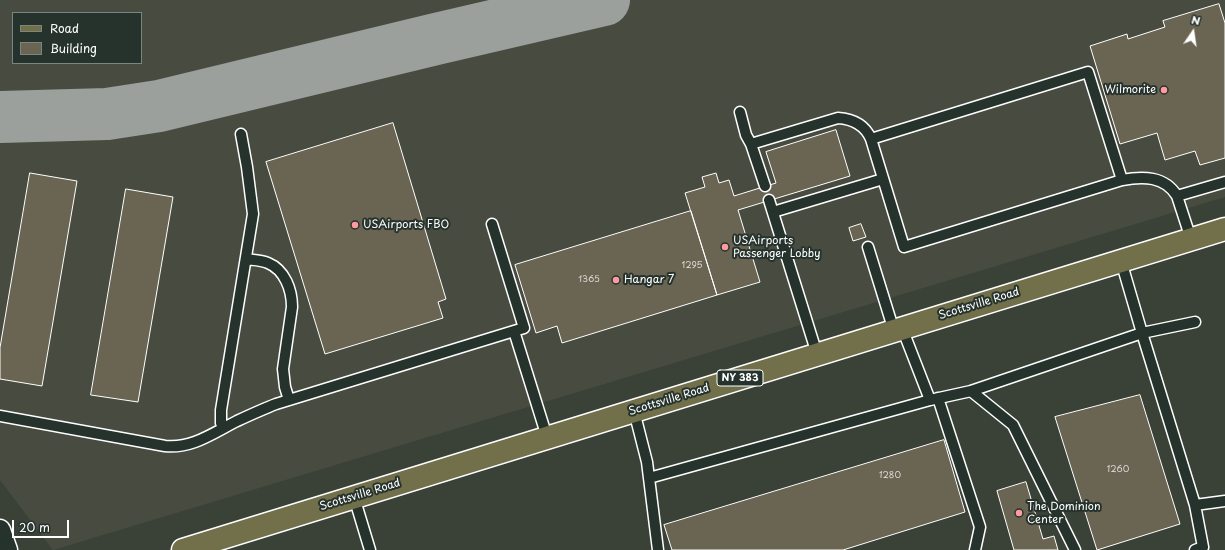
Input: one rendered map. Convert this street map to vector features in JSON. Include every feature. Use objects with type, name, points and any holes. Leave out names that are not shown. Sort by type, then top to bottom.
[{"type":"main road","name":"Scottsville Road","points":[[183,550],[1225,229]]},
{"type":"street","points":[[0,530],[7,550]]},
{"type":"lane","points":[[871,139],[1088,72],[1122,180]]},
{"type":"lane","points":[[740,112],[746,135],[752,144],[765,186]]},
{"type":"lane","points":[[752,144],[838,118],[849,120],[858,124],[866,130],[871,139],[904,247],[1122,180],[1145,177],[1155,178],[1169,185],[1177,196],[1191,240]]},
{"type":"lane","points":[[223,428],[221,423],[221,410],[252,222],[252,205],[241,134]]},
{"type":"lane","points":[[773,212],[883,179]]},
{"type":"lane","points":[[1177,196],[1225,182]]},
{"type":"lane","points":[[769,200],[817,354]]},
{"type":"lane","points":[[0,416],[173,447],[180,446],[197,442],[246,416],[289,400],[524,328],[492,224]]},
{"type":"lane","points":[[868,247],[898,329],[934,399],[980,527],[975,550]]},
{"type":"lane","points":[[246,259],[267,262],[275,267],[286,280],[290,290],[292,307],[283,369],[285,387],[289,400]]},
{"type":"lane","points":[[1121,261],[1195,505],[1203,547],[1195,550]]},
{"type":"lane","points":[[649,478],[934,399],[971,391],[1142,333],[1195,322]]},
{"type":"lane","points":[[514,331],[548,437]]},
{"type":"lane","points":[[971,391],[1013,425],[1075,550]]},
{"type":"lane","points":[[634,411],[647,462],[658,550]]},
{"type":"lane","points":[[354,497],[370,550]]},
{"type":"lane","points":[[1195,505],[1225,500]]},
{"type":"shaded area","points":[[0,0],[1225,0],[1225,197],[53,550],[0,480]]},
{"type":"building","name":"Wilmorite","points":[[1219,4],[1225,23],[1225,158],[1200,165],[1195,151],[1165,160],[1157,133],[1120,144],[1090,46],[1127,34],[1128,39],[1165,27],[1163,21]]},
{"type":"building","name":"USAirports FBO","points":[[393,123],[446,299],[438,302],[443,318],[325,354],[266,162]]},
{"type":"building","name":"USAirports Passenger Lobby","points":[[836,130],[850,176],[738,210],[760,282],[717,295],[685,193],[705,187],[702,177],[716,173],[719,183],[729,180],[734,196],[776,183],[766,152]]},
{"type":"building","points":[[30,173],[77,181],[42,386],[0,379],[0,348]]},
{"type":"building","points":[[126,189],[173,197],[138,402],[91,395]]},
{"type":"building","name":"Hangar 7","points":[[691,211],[717,295],[562,343],[557,326],[536,333],[515,265]]},
{"type":"building","points":[[861,224],[866,237],[853,241],[849,228]]},
{"type":"building","points":[[1140,395],[1180,524],[1097,550],[1055,417]]},
{"type":"building","points":[[944,440],[965,512],[843,550],[672,550],[664,525]]},
{"type":"building","name":"The Dominion Center","points":[[1026,482],[1043,539],[1054,536],[1058,550],[1014,550],[997,491]]},
{"type":"taxiway","points":[[0,117],[107,114],[159,106],[604,0]]},
{"type":"place","name":"Wilmorite","points":[[1164,90]]},
{"type":"place","name":"USAirports FBO","points":[[355,225]]},
{"type":"place","name":"USAirports Passenger Lobby","points":[[725,247]]},
{"type":"place","name":"Hangar 7","points":[[616,280]]},
{"type":"place","name":"The Dominion Center","points":[[1019,513]]}]
